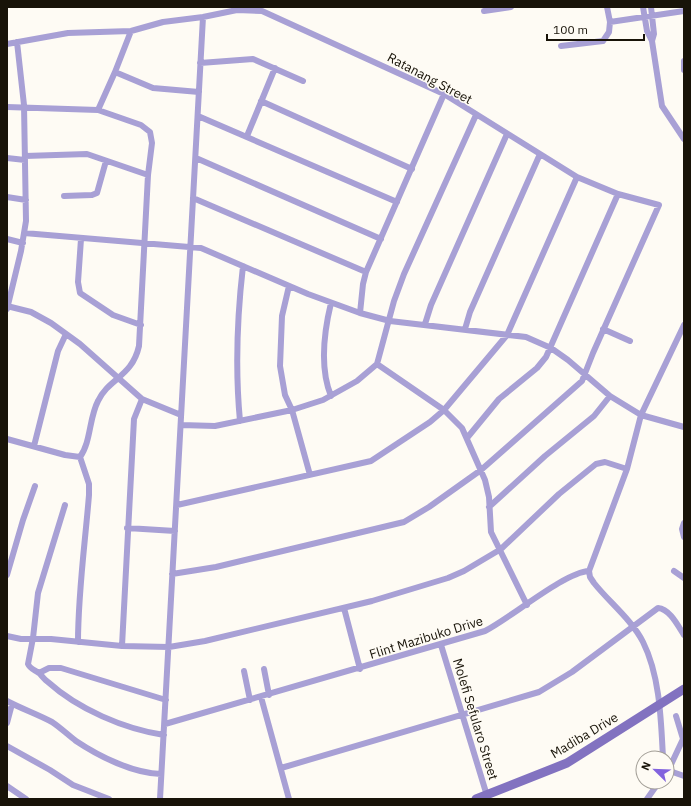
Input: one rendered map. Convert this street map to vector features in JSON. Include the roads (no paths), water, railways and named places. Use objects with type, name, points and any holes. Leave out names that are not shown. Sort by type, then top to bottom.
[{"type":"street","points":[[484,11],[511,7]]},
{"type":"street","points":[[561,46],[603,40],[609,32],[610,22],[607,7]]},
{"type":"street","points":[[643,7],[648,35],[652,41]]},
{"type":"street","points":[[651,7],[654,34],[652,41],[662,106],[684,139]]},
{"type":"street","name":"Ratanang Street","points":[[7,44],[40,36],[68,33],[131,31],[163,22],[203,17],[237,10],[262,11],[444,94],[577,177],[618,194],[659,205],[604,329]]},
{"type":"street","points":[[610,22],[684,11]]},
{"type":"street","points":[[160,799],[181,415],[192,247],[203,17]]},
{"type":"street","points":[[98,110],[131,31]]},
{"type":"street","points":[[17,42],[24,108],[26,200],[23,242],[7,307],[42,317],[66,334],[142,399],[181,415]]},
{"type":"street","points":[[200,63],[253,59],[303,81]]},
{"type":"street","points":[[684,61],[684,70]]},
{"type":"street","points":[[247,136],[275,68]]},
{"type":"street","points":[[115,72],[153,88],[199,92]]},
{"type":"street","points":[[360,313],[363,284],[366,272],[444,94]]},
{"type":"street","points":[[261,101],[412,170]]},
{"type":"street","points":[[7,107],[98,110],[141,125],[150,132],[152,143],[148,174],[139,346],[135,360],[128,371],[97,402],[85,446],[80,457],[89,484],[89,495],[78,602],[78,642]]},
{"type":"street","points":[[181,425],[215,426],[292,410],[331,396],[357,381],[377,364],[390,321],[394,300],[404,274],[476,115]]},
{"type":"street","points":[[198,116],[397,202]]},
{"type":"street","points":[[425,324],[431,305],[507,134]]},
{"type":"street","points":[[7,158],[87,154],[148,174]]},
{"type":"street","points":[[465,329],[470,312],[540,154]]},
{"type":"street","points":[[196,158],[381,239]]},
{"type":"street","points":[[64,196],[92,195],[97,193],[106,161]]},
{"type":"street","points":[[177,505],[371,462],[430,422],[444,410],[507,335],[577,177]]},
{"type":"street","points":[[467,438],[499,400],[537,368],[550,348],[618,194]]},
{"type":"street","points":[[7,197],[26,200]]},
{"type":"street","points":[[194,198],[366,272]]},
{"type":"street","points":[[24,233],[80,239],[192,247],[208,251],[289,286],[360,313],[390,321],[526,337],[550,348],[586,374],[610,396],[641,415],[684,427]]},
{"type":"street","points":[[7,239],[23,242]]},
{"type":"street","points":[[80,239],[78,282],[80,293],[113,314],[140,325]]},
{"type":"street","points":[[240,422],[237,392],[237,328],[243,266]]},
{"type":"street","points":[[7,275],[14,278]]},
{"type":"street","points":[[289,286],[282,316],[280,366],[285,395],[292,410],[310,475]]},
{"type":"street","points":[[331,303],[326,325],[325,374],[327,386],[331,396]]},
{"type":"street","points":[[662,750],[656,683],[643,642],[594,583],[590,577],[589,571],[627,469],[641,415],[684,325]]},
{"type":"street","points":[[172,574],[216,567],[404,522],[429,507],[481,470],[578,385],[586,374],[589,362],[604,329],[630,341]]},
{"type":"street","points":[[34,446],[58,351],[66,334]]},
{"type":"street","points":[[377,364],[455,419],[467,438],[485,480],[491,532],[527,605]]},
{"type":"street","points":[[489,507],[545,456],[594,416],[610,396]]},
{"type":"street","points":[[122,646],[127,528],[134,419],[142,399]]},
{"type":"street","points":[[7,439],[65,455],[80,457]]},
{"type":"street","points":[[7,636],[21,639],[33,638],[122,646],[169,647],[205,641],[344,608],[437,582],[464,571],[500,549],[560,494],[596,464],[605,462],[627,469]]},
{"type":"street","points":[[7,575],[20,527],[35,486]]},
{"type":"street","points":[[65,505],[38,593],[33,638],[28,664],[29,667],[39,673],[54,687],[96,713],[136,730],[164,735]]},
{"type":"street","points":[[684,523],[682,529],[684,537]]},
{"type":"street","points":[[127,528],[175,531]]},
{"type":"street","name":"Flint Mazibuko Drive","points":[[165,724],[360,669],[485,631],[575,573],[589,571]]},
{"type":"street","points":[[674,571],[684,578]]},
{"type":"street","points":[[344,608],[360,669]]},
{"type":"street","points":[[281,768],[539,692],[559,681],[654,610],[662,608],[672,617],[684,635]]},
{"type":"street","name":"Molefi Sefularo Street","points":[[441,645],[488,797]]},
{"type":"street","points":[[39,673],[49,668],[61,668],[166,700]]},
{"type":"street","points":[[264,669],[269,695]]},
{"type":"street","points":[[244,671],[250,700]]},
{"type":"street","name":"Madiba Drive","points":[[476,799],[488,797],[567,763],[684,689]]},
{"type":"street","points":[[261,697],[289,799]]},
{"type":"street","points":[[7,723],[9,702],[51,722],[76,740],[101,754],[136,770],[149,774],[161,774]]},
{"type":"street","points":[[675,756],[683,739],[676,716]]},
{"type":"street","points":[[7,746],[45,767],[73,785],[109,799]]},
{"type":"street","points":[[7,786],[26,799]]},
{"type":"street","points":[[648,799],[654,790]]}]
